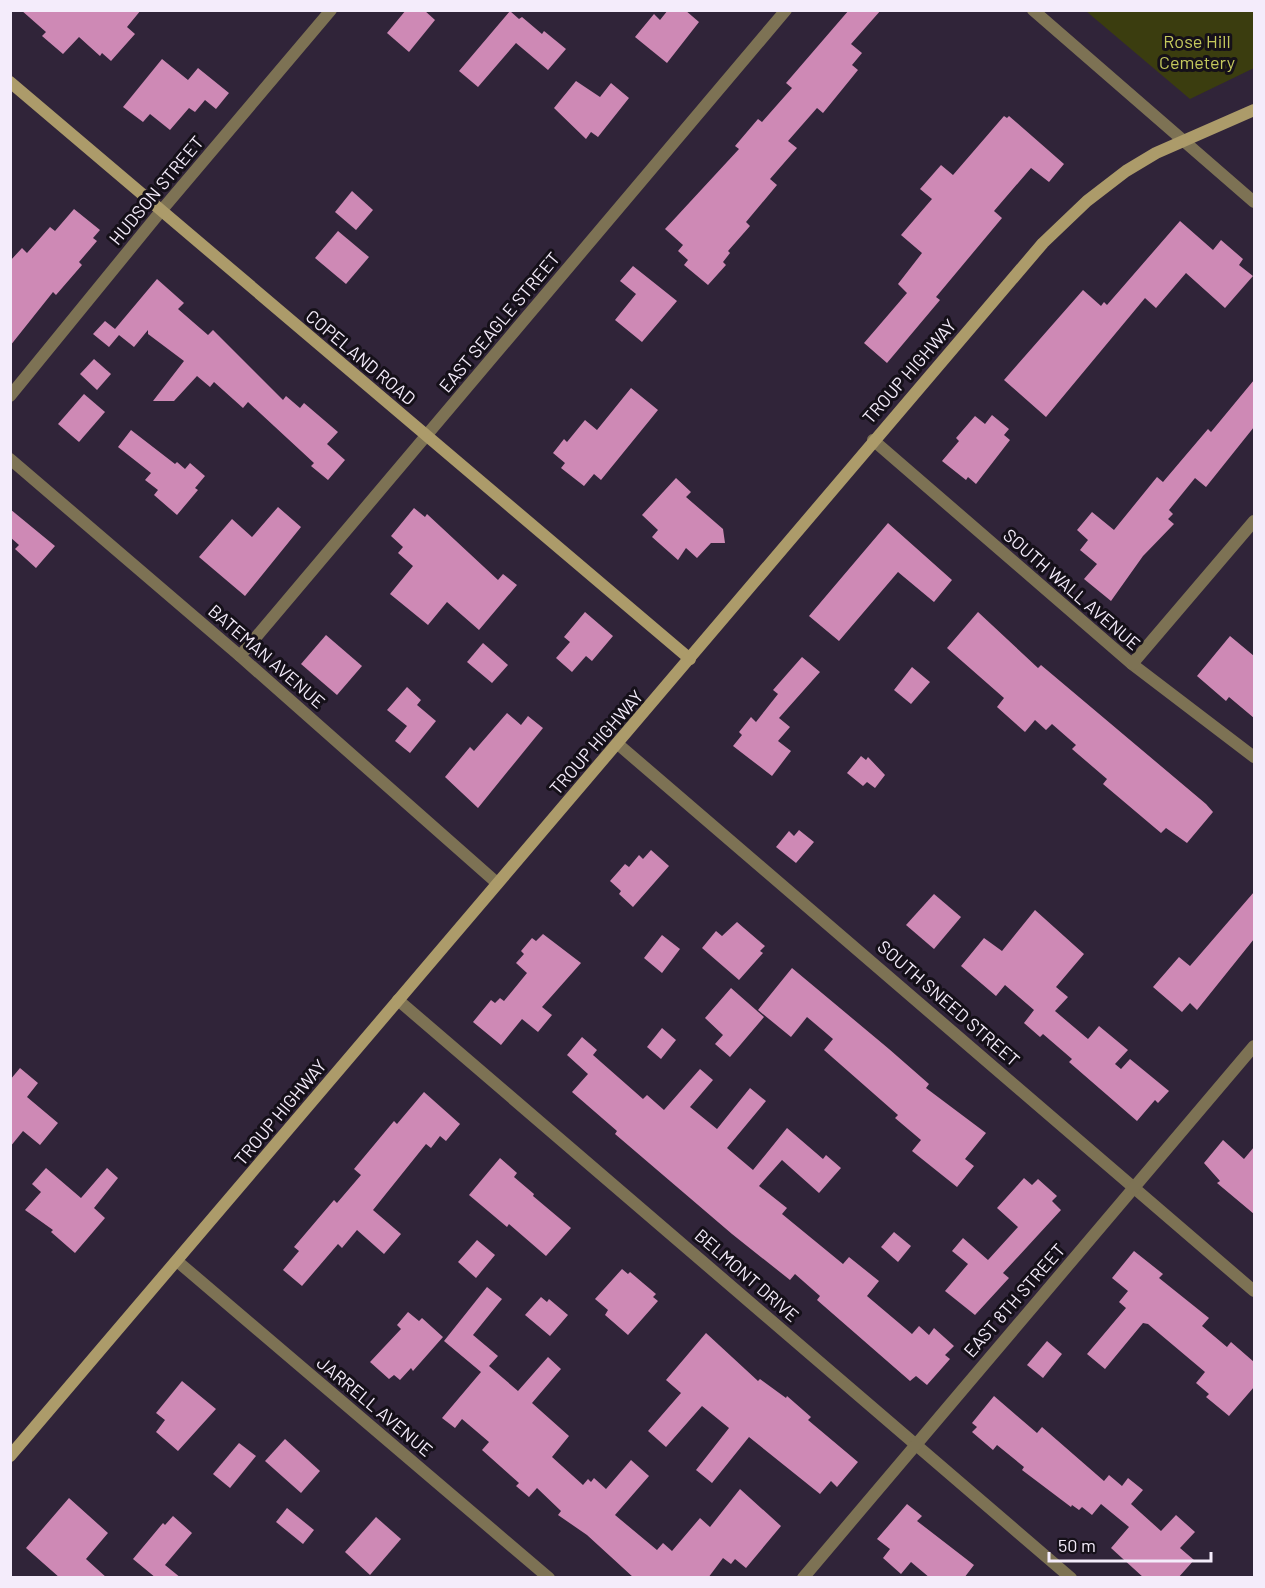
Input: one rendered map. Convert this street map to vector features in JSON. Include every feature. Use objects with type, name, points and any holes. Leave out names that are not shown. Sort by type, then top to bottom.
[{"type":"main road","name":"COPELAND ROAD","points":[[10,82],[690,659]]},
{"type":"main road","name":"TROUP HIGHWAY","points":[[10,1456],[497,883],[619,745],[873,440],[1043,243],[1087,201],[1136,165],[1156,153],[1254,110]]},
{"type":"street","name":"HUDSON STREET","points":[[10,396],[161,210],[331,10]]},
{"type":"street","name":"EAST SEAGLE STREET","points":[[240,656],[786,10]]},
{"type":"street","points":[[1033,10],[1254,202]]},
{"type":"street","name":"SOUTH WALL AVENUE","points":[[873,440],[1132,664],[1254,757]]},
{"type":"street","name":"BATEMAN AVENUE","points":[[10,459],[240,656],[497,883]]},
{"type":"street","points":[[1132,664],[1254,521]]},
{"type":"street","name":"SOUTH SNEED STREET","points":[[619,745],[1135,1186],[1254,1291]]},
{"type":"street","name":"BELMONT DRIVE","points":[[398,1000],[1071,1578]]},
{"type":"street","name":"EAST 8TH STREET","points":[[802,1578],[1254,1046]]},
{"type":"street","name":"JARRELL AVENUE","points":[[177,1261],[549,1578]]},
{"type":"green space","name":"Rose Hill Cemetery","points":[[1086,11],[1254,11],[1254,68],[1190,99]]},
{"type":"building","points":[[21,10],[141,10],[127,27],[135,34],[111,61],[102,53],[100,56],[79,37],[63,54],[42,36],[46,32]]},
{"type":"building","points":[[406,10],[424,10],[435,20],[409,52],[387,33]]},
{"type":"building","points":[[668,10],[685,10],[699,22],[667,63],[635,37],[654,14],[660,20]]},
{"type":"building","points":[[849,10],[881,10],[851,44],[862,53],[852,65],[858,70],[823,113],[817,108],[788,141],[797,148],[770,179],[777,185],[746,222],[750,226],[728,251],[730,253],[723,262],[726,265],[708,285],[684,265],[688,260],[678,251],[683,245],[665,229],[739,149],[735,146],[758,119],[762,122],[792,88],[786,83]]},
{"type":"building","points":[[510,11],[519,19],[522,17],[542,34],[544,31],[566,49],[548,70],[516,43],[478,87],[459,71]]},
{"type":"building","points":[[162,59],[188,80],[198,68],[229,93],[216,109],[205,100],[195,112],[189,108],[170,130],[150,114],[143,122],[123,107]]},
{"type":"building","points":[[576,81],[600,97],[611,83],[629,98],[598,137],[591,132],[586,139],[554,108]]},
{"type":"building","points":[[1004,116],[1007,118],[1009,116],[1064,164],[1049,182],[1031,168],[994,211],[1002,218],[936,297],[940,300],[887,363],[864,343],[907,293],[898,284],[922,253],[901,235],[932,199],[920,189],[941,165],[953,175]]},
{"type":"building","points":[[352,191],[373,210],[356,230],[335,212]]},
{"type":"building","points":[[74,209],[100,230],[93,238],[97,241],[79,262],[82,265],[56,295],[53,292],[10,346],[10,261],[22,248],[27,253],[50,227],[55,231]]},
{"type":"building","points":[[1180,221],[1213,250],[1221,240],[1243,259],[1239,265],[1253,276],[1225,308],[1186,273],[1156,308],[1145,298],[1046,417],[1004,380],[1083,290],[1101,306],[1104,302],[1107,305]]},
{"type":"building","points":[[338,231],[369,257],[346,284],[315,258]]},
{"type":"building","points":[[633,266],[677,301],[642,342],[615,320],[636,294],[620,281]]},
{"type":"building","points":[[157,279],[184,303],[178,309],[208,335],[213,330],[283,400],[286,396],[300,408],[304,403],[338,432],[327,444],[345,460],[328,480],[311,466],[314,463],[248,402],[243,408],[214,382],[210,387],[197,376],[174,401],[153,401],[184,361],[148,334],[148,330],[134,347],[119,335],[109,347],[93,334],[105,321],[115,329]]},
{"type":"building","points":[[94,359],[111,374],[97,390],[80,374]]},
{"type":"building","points":[[1254,380],[1254,427],[1206,487],[1195,478],[1169,510],[1173,514],[1168,519],[1174,524],[1143,556],[1111,601],[1084,579],[1097,564],[1080,550],[1088,540],[1077,530],[1092,512],[1114,530],[1157,477],[1163,482],[1208,429],[1211,432]]},
{"type":"building","points":[[631,388],[658,410],[601,480],[594,474],[584,486],[561,468],[565,463],[553,453],[564,439],[567,442],[585,420],[597,430]]},
{"type":"building","points":[[84,394],[105,412],[79,442],[58,424]]},
{"type":"building","points":[[992,415],[1009,429],[1004,435],[1010,440],[976,484],[968,477],[966,480],[942,461],[959,441],[956,438],[975,416],[985,424]]},
{"type":"building","points":[[131,430],[175,464],[177,462],[185,469],[190,463],[205,476],[195,488],[198,490],[177,515],[154,495],[158,490],[145,480],[151,473],[118,447]]},
{"type":"building","points":[[676,478],[691,492],[686,497],[723,529],[725,543],[711,543],[697,558],[686,548],[678,560],[652,537],[658,530],[642,515]]},
{"type":"building","points":[[278,507],[301,527],[245,596],[199,557],[232,519],[252,537]]},
{"type":"building","points":[[414,508],[425,517],[427,514],[498,580],[503,574],[517,585],[479,630],[447,602],[428,625],[390,594],[413,566],[398,553],[403,547],[391,536]]},
{"type":"building","points":[[10,509],[55,546],[36,568],[15,549],[19,545],[10,537]]},
{"type":"building","points":[[888,523],[952,580],[934,602],[898,572],[839,641],[809,616]]},
{"type":"building","points":[[585,612],[613,636],[592,661],[586,656],[572,672],[556,658],[570,642],[564,637]]},
{"type":"building","points":[[978,612],[1038,668],[1041,665],[1206,804],[1213,812],[1187,843],[1166,828],[1161,833],[1103,784],[1107,779],[1072,749],[1076,745],[1052,724],[1046,730],[1035,720],[1025,732],[997,707],[1004,698],[947,648]]},
{"type":"building","points":[[326,635],[362,666],[337,695],[301,664]]},
{"type":"building","points":[[1230,636],[1254,656],[1254,718],[1229,697],[1226,701],[1197,676]]},
{"type":"building","points":[[483,643],[508,665],[492,683],[467,662]]},
{"type":"building","points":[[802,657],[820,672],[779,718],[790,727],[778,741],[791,751],[772,776],[733,746],[742,735],[739,732],[751,717],[756,722],[778,694],[773,690]]},
{"type":"building","points":[[912,667],[930,682],[911,704],[894,690]]},
{"type":"building","points":[[407,687],[421,700],[417,705],[436,721],[410,753],[395,741],[407,726],[387,710]]},
{"type":"building","points":[[507,713],[521,725],[528,716],[543,728],[478,808],[445,777],[470,747],[474,751]]},
{"type":"building","points":[[861,756],[866,760],[868,757],[885,775],[875,788],[867,782],[863,786],[847,773]]},
{"type":"building","points":[[799,830],[814,842],[796,863],[776,847],[789,831],[794,836]]},
{"type":"building","points":[[651,850],[669,866],[633,907],[619,894],[621,891],[610,881],[625,864],[629,867],[639,855],[643,859]]},
{"type":"building","points":[[1254,892],[1254,939],[1197,1010],[1190,1003],[1182,1012],[1153,987],[1179,957],[1190,966]]},
{"type":"building","points":[[934,894],[961,917],[934,949],[906,925]]},
{"type":"building","points":[[1035,910],[1084,954],[1056,987],[1068,997],[1055,1011],[1088,1039],[1099,1026],[1128,1050],[1115,1064],[1121,1069],[1130,1059],[1169,1091],[1158,1103],[1155,1100],[1137,1121],[1069,1062],[1072,1059],[1043,1034],[1040,1037],[1024,1023],[1034,1010],[1005,985],[996,996],[961,966],[984,938],[1002,951]]},
{"type":"building","points":[[737,922],[765,946],[760,951],[763,953],[739,980],[702,948],[716,931],[722,936]]},
{"type":"building","points":[[543,934],[581,963],[542,1007],[552,1015],[538,1032],[522,1019],[501,1045],[473,1022],[491,1000],[495,1003],[500,998],[504,1001],[527,973],[516,963],[524,954],[521,951],[532,938],[536,941]]},
{"type":"building","points":[[662,935],[680,949],[662,973],[644,958]]},
{"type":"building","points":[[792,968],[929,1084],[926,1088],[986,1133],[965,1159],[974,1166],[957,1187],[912,1151],[921,1140],[895,1118],[898,1115],[824,1050],[833,1039],[807,1017],[791,1037],[758,1010]]},
{"type":"building","points":[[731,988],[764,1017],[730,1057],[715,1044],[723,1035],[705,1018]]},
{"type":"building","points":[[662,1028],[676,1040],[661,1059],[647,1047]]},
{"type":"building","points":[[582,1037],[597,1050],[593,1055],[643,1099],[647,1095],[664,1110],[700,1069],[713,1080],[690,1107],[717,1129],[750,1088],[766,1101],[727,1148],[753,1170],[787,1128],[823,1159],[826,1155],[841,1168],[819,1193],[782,1160],[759,1186],[787,1208],[782,1214],[843,1264],[849,1257],[879,1281],[867,1296],[912,1334],[919,1326],[929,1335],[934,1328],[954,1346],[945,1355],[950,1359],[927,1385],[916,1376],[910,1381],[817,1300],[820,1296],[795,1274],[790,1280],[732,1234],[615,1134],[617,1131],[572,1092],[588,1074],[567,1055]]},
{"type":"building","points":[[20,1068],[38,1083],[27,1097],[58,1123],[40,1145],[23,1131],[10,1147],[10,1080]]},
{"type":"building","points":[[424,1092],[460,1124],[446,1141],[440,1136],[431,1148],[426,1144],[373,1210],[401,1234],[384,1254],[357,1230],[342,1248],[338,1244],[302,1286],[283,1270],[299,1251],[294,1247],[334,1200],[337,1203],[361,1175],[354,1169],[394,1121],[397,1124]]},
{"type":"building","points":[[1223,1140],[1244,1159],[1254,1147],[1254,1214],[1217,1183],[1220,1181],[1204,1163]]},
{"type":"building","points":[[500,1158],[517,1173],[514,1177],[534,1194],[533,1196],[571,1228],[546,1256],[509,1224],[507,1227],[469,1195]]},
{"type":"building","points":[[46,1168],[81,1198],[107,1168],[118,1178],[94,1208],[105,1218],[75,1253],[51,1232],[53,1230],[25,1210],[41,1192],[32,1184]]},
{"type":"building","points":[[1024,1178],[1032,1185],[1038,1179],[1057,1196],[1052,1201],[1061,1210],[1003,1273],[1009,1278],[975,1315],[945,1291],[968,1264],[952,1251],[963,1238],[988,1260],[1018,1227],[997,1208]]},
{"type":"building","points":[[894,1232],[911,1246],[898,1262],[881,1247]]},
{"type":"building","points":[[477,1240],[495,1255],[476,1278],[458,1262]]},
{"type":"building","points":[[1134,1251],[1163,1274],[1159,1278],[1209,1318],[1202,1326],[1227,1347],[1231,1342],[1254,1362],[1254,1387],[1229,1416],[1206,1397],[1209,1394],[1196,1383],[1205,1372],[1148,1324],[1143,1323],[1105,1369],[1087,1354],[1126,1308],[1119,1302],[1128,1291],[1112,1278]]},
{"type":"building","points":[[622,1269],[628,1274],[630,1272],[656,1294],[653,1297],[658,1301],[628,1335],[605,1315],[608,1310],[595,1299]]},
{"type":"building","points":[[487,1287],[502,1299],[473,1335],[498,1356],[489,1366],[518,1391],[548,1357],[561,1369],[532,1403],[569,1436],[552,1457],[583,1485],[588,1479],[591,1482],[594,1478],[606,1489],[631,1460],[649,1476],[615,1515],[657,1550],[663,1543],[672,1551],[700,1518],[710,1527],[740,1489],[781,1526],[746,1568],[735,1559],[731,1564],[723,1558],[708,1578],[634,1578],[587,1535],[558,1515],[561,1511],[537,1488],[529,1497],[516,1486],[519,1483],[482,1450],[489,1442],[462,1419],[455,1428],[442,1418],[481,1372],[444,1341]]},
{"type":"building","points":[[541,1297],[547,1302],[549,1299],[568,1315],[550,1336],[525,1315]]},
{"type":"building","points":[[408,1312],[419,1321],[422,1318],[443,1337],[413,1371],[411,1368],[400,1380],[394,1375],[389,1379],[370,1362],[401,1329],[397,1325]]},
{"type":"building","points":[[706,1333],[758,1381],[760,1379],[786,1398],[787,1396],[811,1417],[808,1420],[858,1462],[837,1487],[831,1481],[820,1494],[749,1437],[712,1483],[696,1470],[729,1428],[702,1406],[666,1447],[648,1431],[681,1393],[666,1380]]},
{"type":"building","points":[[1047,1341],[1062,1354],[1043,1378],[1027,1365]]},
{"type":"building","points":[[182,1381],[216,1409],[178,1451],[156,1432],[165,1420],[156,1413]]},
{"type":"building","points":[[994,1396],[1037,1433],[1042,1427],[1104,1481],[1109,1475],[1122,1486],[1128,1478],[1143,1490],[1131,1504],[1161,1531],[1176,1515],[1195,1532],[1180,1548],[1194,1560],[1178,1578],[1144,1578],[1111,1548],[1129,1527],[1101,1504],[1092,1515],[1082,1507],[1079,1510],[1072,1505],[1071,1507],[1022,1470],[1024,1467],[997,1445],[993,1450],[972,1432],[977,1427],[972,1423]]},
{"type":"building","points":[[285,1439],[320,1471],[301,1493],[265,1461]]},
{"type":"building","points":[[239,1443],[256,1456],[230,1488],[213,1474]]},
{"type":"building","points":[[69,1498],[108,1533],[86,1559],[107,1578],[60,1578],[26,1548]]},
{"type":"building","points":[[907,1504],[922,1516],[917,1521],[974,1565],[964,1578],[930,1578],[911,1562],[901,1574],[883,1558],[890,1549],[877,1539]]},
{"type":"building","points":[[287,1508],[314,1530],[303,1544],[276,1522]]},
{"type":"building","points":[[173,1516],[192,1533],[165,1565],[181,1578],[156,1578],[133,1559],[163,1523],[165,1525]]},
{"type":"building","points":[[376,1517],[401,1539],[370,1575],[345,1552]]}]
